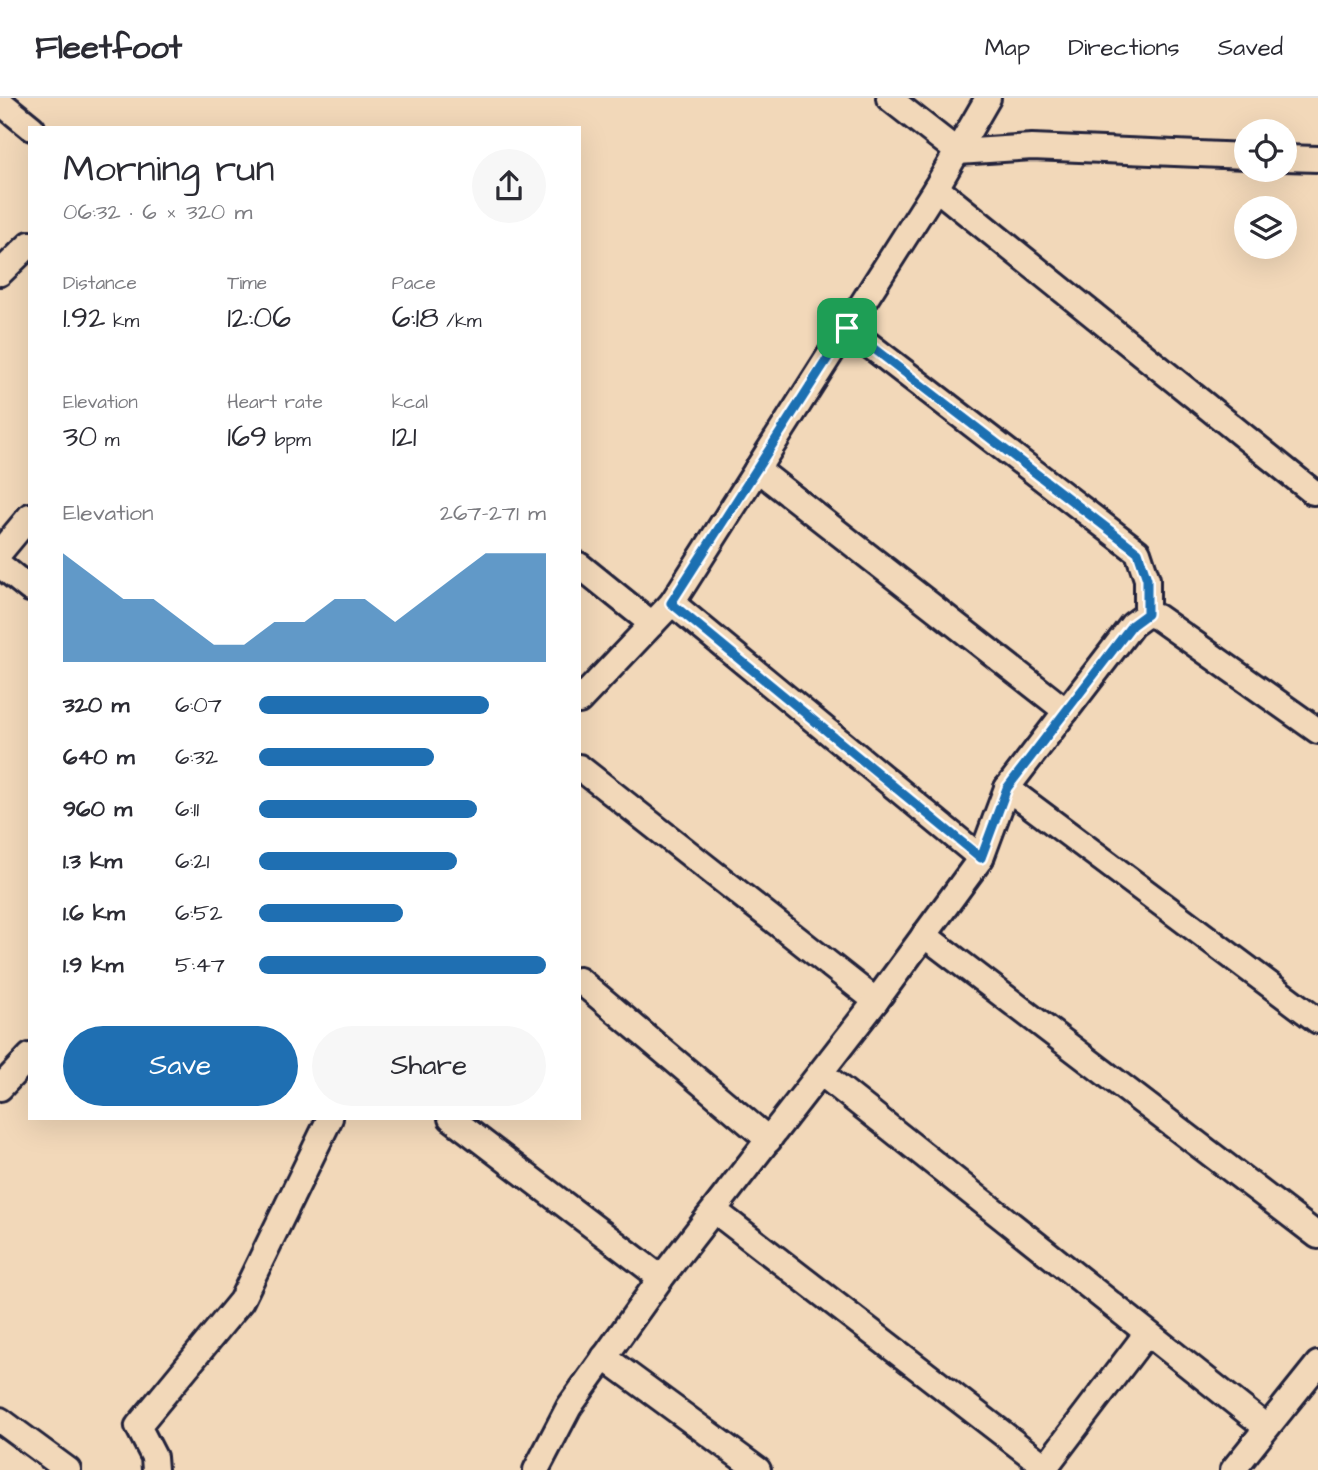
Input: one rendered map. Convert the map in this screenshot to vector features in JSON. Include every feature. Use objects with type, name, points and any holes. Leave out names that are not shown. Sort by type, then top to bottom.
[{"type":"street","points":[[890,98],[958,152],[1032,147],[1234,155]]},
{"type":"street","points":[[581,699],[671,603],[936,188],[988,98]]},
{"type":"street","points":[[0,102],[30,126]]},
{"type":"street","points":[[1297,158],[1318,159]]},
{"type":"street","points":[[936,188],[1313,492]]},
{"type":"street","points":[[0,273],[28,246]]},
{"type":"street","points":[[847,328],[1138,552],[1147,579],[1147,614]]},
{"type":"street","points":[[757,469],[1066,711]]},
{"type":"street","points":[[0,552],[28,518]]},
{"type":"street","points":[[0,565],[28,587]]},
{"type":"street","points":[[581,567],[652,624]]},
{"type":"street","points":[[671,603],[981,858]]},
{"type":"street","points":[[536,1470],[569,1407],[661,1278],[877,1001],[981,858],[1007,788],[1132,625],[1147,614]]},
{"type":"street","points":[[1147,614],[1157,617],[1318,731]]},
{"type":"street","points":[[581,769],[877,1001]]},
{"type":"street","points":[[1007,788],[1318,1021]]},
{"type":"street","points":[[924,935],[1318,1236]]},
{"type":"street","points":[[581,982],[769,1140]]},
{"type":"street","points":[[0,1088],[28,1058]]},
{"type":"street","points":[[821,1073],[1266,1427]]},
{"type":"street","points":[[155,1470],[154,1457],[138,1426],[241,1301],[329,1120]]},
{"type":"street","points":[[454,1120],[661,1278]]},
{"type":"street","points":[[715,1211],[1045,1469],[1147,1333]]},
{"type":"street","points":[[604,1357],[758,1470]]},
{"type":"street","points":[[1233,1470],[1318,1364]]},
{"type":"street","points":[[0,1420],[68,1470]]},
{"type":"route","points":[[847,328],[1138,552],[1144,564],[1147,614],[1132,625],[1007,788],[981,858],[671,603],[847,328]]}]
